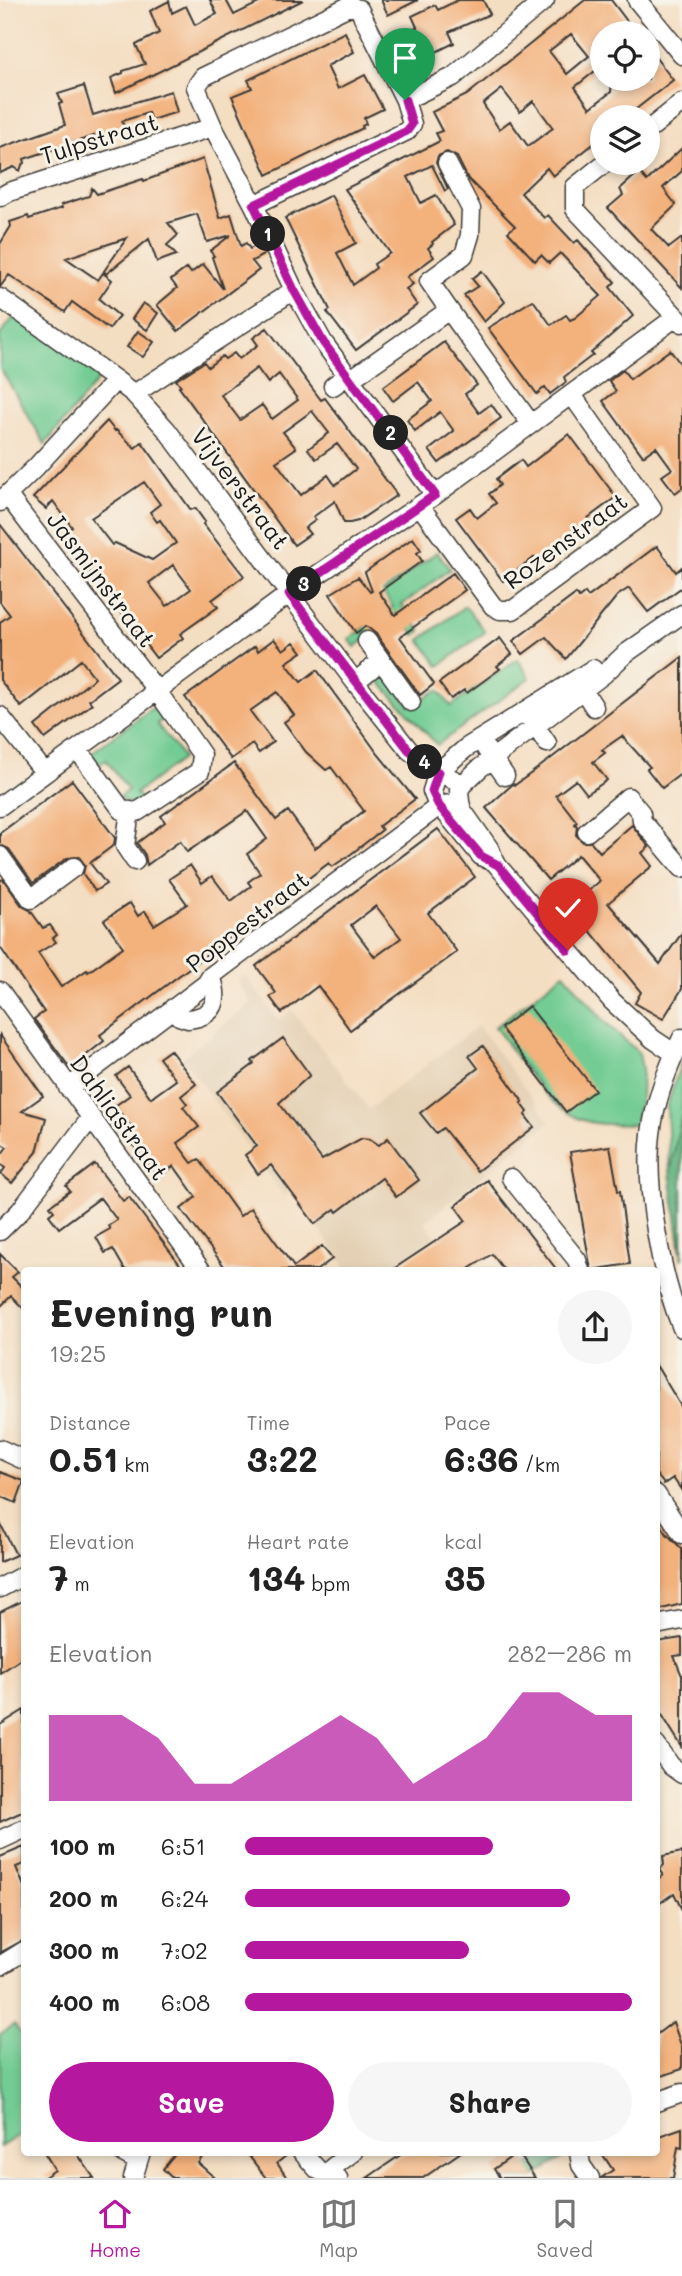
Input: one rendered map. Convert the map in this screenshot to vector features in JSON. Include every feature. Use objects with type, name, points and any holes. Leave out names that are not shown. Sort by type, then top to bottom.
[{"type":"street","points":[[405,100],[453,77],[545,0]]},
{"type":"street","points":[[638,0],[682,55]]},
{"type":"street","points":[[254,205],[407,131],[412,124],[405,100],[359,9],[349,6],[203,77],[197,87],[213,127],[294,290],[344,380],[435,495]]},
{"type":"street","points":[[660,120],[682,103]]},
{"type":"street","name":"Tulpstraat","points":[[0,197],[213,127]]},
{"type":"street","points":[[447,163],[471,209],[470,235],[464,254],[429,281],[531,424]]},
{"type":"street","points":[[0,806],[289,594],[420,506],[679,320],[575,209],[575,187],[590,175]]},
{"type":"street","points":[[134,394],[294,290]]},
{"type":"street","name":"Vijverstraat","points":[[0,298],[134,394],[166,429],[409,750],[438,772],[463,784]]},
{"type":"street","points":[[344,380],[449,310]]},
{"type":"street","points":[[4,499],[116,380]]},
{"type":"street","name":"Rozenstraat","points":[[420,506],[493,606],[500,610],[513,610],[652,508],[572,395]]},
{"type":"street","name":"Jasmijnstraat","points":[[4,499],[157,691]]},
{"type":"street","points":[[660,1267],[649,1161],[650,1135],[660,1089],[679,1044],[631,1021],[540,902],[498,865],[481,856],[439,806],[432,791],[438,772],[449,761],[480,740],[530,719],[580,685],[598,666],[625,654],[682,614]]},
{"type":"street","points":[[367,641],[411,702]]},
{"type":"street","points":[[355,682],[381,661]]},
{"type":"street","points":[[580,685],[594,707]]},
{"type":"street","points":[[78,750],[122,810],[138,812],[200,771],[202,755],[157,691]]},
{"type":"street","points":[[0,716],[45,774]]},
{"type":"street","points":[[530,719],[547,743]]},
{"type":"street","points":[[498,865],[462,810],[459,790],[530,719]]},
{"type":"street","points":[[480,740],[505,776]]},
{"type":"street","points":[[587,832],[628,797],[641,813],[642,821],[682,868]]},
{"type":"street","name":"Poppestraat","points":[[68,1088],[205,985],[211,976],[439,806],[460,802]]},
{"type":"street","points":[[130,811],[125,846],[135,861]]},
{"type":"street","points":[[0,856],[31,899],[74,867]]},
{"type":"street","name":"Dahliastraat","points":[[0,991],[199,1267]]},
{"type":"street","points":[[0,1231],[20,1211],[90,1119]]},
{"type":"street","points":[[511,1178],[577,1260],[579,1267]]},
{"type":"street","points":[[660,1268],[662,1289],[680,1317]]},
{"type":"street","points":[[0,1449],[21,1459]]},
{"type":"street","points":[[660,1500],[682,1534]]},
{"type":"street","points":[[0,1588],[21,1577]]},
{"type":"street","points":[[660,1624],[682,1620]]},
{"type":"street","points":[[660,1751],[671,1766],[682,1774]]},
{"type":"street","points":[[0,1840],[21,1830]]},
{"type":"street","points":[[0,1966],[21,1953]]},
{"type":"street","points":[[306,2156],[318,2170],[334,2176]]},
{"type":"street","points":[[334,2176],[332,2166],[347,2156]]},
{"type":"street","points":[[580,2156],[581,2165],[590,2178]]},
{"type":"shaded area","points":[[245,975],[278,1020],[292,1010],[369,1109],[478,1026],[550,1122],[425,1222],[436,1237],[389,1267],[345,1267],[293,1190],[284,1196],[182,1058],[252,1003],[237,981]]},
{"type":"green space","points":[[16,314],[103,374],[45,444],[0,368],[0,335]]},
{"type":"green space","points":[[437,552],[450,569],[402,605],[421,631],[415,635],[400,614],[355,647],[349,639],[393,607],[383,592]]},
{"type":"green space","points":[[465,606],[485,632],[439,666],[420,640]]},
{"type":"green space","points":[[518,659],[530,678],[437,745],[378,680],[385,674],[410,706],[438,690],[451,706]]},
{"type":"green space","points":[[158,708],[165,717],[157,724],[182,759],[136,793],[143,802],[133,805],[118,798],[128,790],[106,760],[96,767],[91,753],[151,709]]},
{"type":"green space","points":[[564,973],[605,1022],[639,1053],[642,1069],[641,1096],[635,1125],[593,1123],[567,1112],[533,1079],[495,1027]]},
{"type":"green space","points":[[682,1060],[682,1113],[670,1173],[667,1106]]},
{"type":"green space","points":[[682,1113],[682,1260],[670,1173]]},
{"type":"green space","points":[[14,2025],[21,2033],[21,2134],[0,2147],[0,2034]]},
{"type":"green space","points":[[542,2156],[562,2158],[532,2178],[509,2178]]},
{"type":"building","points":[[210,0],[226,0],[234,15],[265,0],[303,0],[116,93],[111,78],[145,64],[136,45],[159,33],[150,11],[169,1],[172,13],[186,6],[195,25],[217,14]]},
{"type":"building","points":[[381,0],[418,0],[388,15]]},
{"type":"building","points":[[458,0],[483,0],[490,14],[449,32],[454,43],[412,64],[399,36],[417,27],[412,16],[435,5],[438,10]]},
{"type":"building","points":[[585,0],[611,0],[627,21],[590,21],[590,75],[575,87],[590,108],[590,147],[553,176],[547,168],[521,193],[544,218],[548,215],[574,243],[578,240],[615,282],[610,287],[633,316],[591,353],[593,355],[564,377],[566,382],[550,394],[545,387],[537,394],[488,328],[533,300],[551,325],[566,315],[570,320],[575,318],[601,296],[560,253],[549,263],[541,255],[535,261],[508,232],[515,226],[468,179],[457,157],[447,152],[438,156],[436,163],[448,189],[445,191],[432,165],[408,177],[421,203],[436,195],[454,225],[428,248],[434,257],[407,277],[413,284],[406,289],[417,305],[356,350],[327,312],[330,310],[285,218],[331,195],[356,243],[337,253],[353,285],[376,268],[374,264],[390,253],[345,189],[440,141],[436,133],[442,131],[432,112],[467,95]],"holes":[[[571,34],[589,56],[567,74],[549,51]],[[502,89],[520,112],[533,101],[553,128],[528,146],[510,121],[499,129],[483,104]]]},
{"type":"building","points":[[345,32],[354,52],[327,66],[338,89],[365,75],[383,109],[364,118],[366,124],[363,128],[267,175],[232,96],[252,88],[248,80]]},
{"type":"building","points":[[660,63],[673,80],[660,90]]},
{"type":"building","points":[[84,86],[93,115],[171,91],[177,112],[151,120],[148,113],[122,121],[125,129],[94,136],[24,159],[25,163],[20,171],[14,167],[0,173],[0,148],[65,125],[58,94]]},
{"type":"building","points":[[611,91],[659,91],[641,105],[594,105]]},
{"type":"building","points":[[682,148],[682,171],[663,188],[676,205],[651,229],[669,248],[682,238],[682,288],[608,208],[623,195],[620,189],[636,175],[642,175],[647,181],[653,175],[660,175],[660,169]]},
{"type":"building","points":[[203,159],[220,218],[231,214],[241,246],[246,243],[250,249],[259,244],[265,254],[252,261],[259,270],[178,331],[157,305],[177,288],[171,280],[187,268],[191,273],[203,264],[223,289],[212,257],[214,256],[210,251],[231,235],[207,242],[197,214],[168,223],[178,235],[167,245],[176,255],[157,262],[149,239],[106,274],[104,271],[127,238],[66,258],[98,280],[103,273],[112,280],[99,299],[119,316],[109,329],[72,302],[65,312],[9,275],[0,287],[0,244],[11,226],[10,222],[62,208],[61,205],[89,196],[92,188],[97,194],[143,179],[144,181]]},
{"type":"building","points":[[482,271],[505,302],[484,322],[464,295],[478,286],[472,279]]},
{"type":"building","points":[[143,303],[158,313],[147,330],[132,319]]},
{"type":"building","points":[[267,328],[321,400],[325,398],[397,495],[358,521],[350,523],[344,523],[335,501],[313,517],[316,520],[305,528],[310,534],[294,545],[176,380],[204,362],[208,367],[222,356],[225,359],[234,353],[239,359],[258,345],[253,338]],"holes":[[[257,368],[268,383],[279,374],[298,400],[272,419],[262,405],[240,420],[221,395]],[[312,411],[329,433],[308,449],[316,459],[337,444],[356,469],[335,485],[328,475],[301,495],[276,462],[296,448],[283,432]]]},
{"type":"building","points":[[138,331],[154,342],[143,357],[127,347]]},
{"type":"building","points":[[444,342],[477,385],[465,394],[479,413],[491,404],[501,418],[439,463],[429,450],[454,431],[440,412],[415,431],[407,420],[432,401],[418,382],[393,401],[383,387]]},
{"type":"building","points":[[670,350],[682,366],[682,488],[675,493],[662,476],[672,469],[656,447],[643,456],[603,401],[616,391],[609,381],[623,370],[630,379]]},
{"type":"building","points":[[107,421],[135,448],[142,442],[191,510],[195,508],[205,522],[203,524],[244,576],[212,600],[218,607],[180,634],[183,638],[156,658],[62,535],[72,527],[53,501],[46,509],[33,498]],"holes":[[[144,482],[160,504],[150,512],[157,522],[160,520],[176,543],[152,560],[115,543],[112,545],[91,518]],[[173,565],[191,589],[167,606],[149,583]]]},
{"type":"building","points":[[569,434],[616,497],[588,518],[592,524],[551,555],[539,563],[535,557],[503,581],[456,518],[470,508],[477,518],[496,503],[489,494],[500,485],[496,479],[521,460],[526,467]]},
{"type":"building","points":[[0,524],[118,678],[89,700],[92,704],[45,739],[35,726],[95,678],[81,660],[21,707],[0,680],[0,622],[10,615],[0,602]]},
{"type":"building","points":[[413,538],[421,550],[417,553],[422,561],[379,592],[395,615],[453,573],[465,590],[400,637],[434,684],[420,695],[376,634],[366,626],[356,633],[330,594],[358,577],[370,592],[372,591],[365,572]]},
{"type":"building","points":[[657,546],[676,572],[682,567],[682,587],[648,612],[629,588],[617,596],[566,659],[546,637],[523,654],[513,641],[576,594],[579,598],[585,593],[588,597]]},
{"type":"building","points":[[500,638],[512,654],[497,666],[500,669],[467,693],[464,690],[451,699],[439,683]]},
{"type":"building","points":[[274,639],[283,650],[294,642],[302,652],[286,663],[301,682],[317,670],[378,754],[415,799],[379,826],[382,830],[351,854],[332,867],[329,863],[100,1035],[104,1041],[70,1068],[34,1019],[44,1012],[0,947],[0,881],[3,879],[22,906],[30,910],[43,928],[50,925],[57,935],[53,938],[56,942],[38,953],[61,987],[123,947],[104,920],[130,903],[138,916],[145,911],[154,925],[187,904],[169,879],[190,865],[202,883],[212,876],[231,901],[251,886],[248,882],[260,873],[247,854],[267,839],[247,811],[187,852],[180,841],[147,865],[145,855],[137,843],[165,822],[161,816],[234,763],[276,820],[288,811],[315,848],[364,811],[331,767],[326,770],[306,752],[284,722],[294,715],[277,692],[250,711],[273,742],[259,753],[252,744],[231,759],[185,697],[255,646],[258,651]]},
{"type":"building","points":[[682,657],[682,773],[662,788],[647,769],[650,767],[622,736],[602,750],[605,753],[593,762],[607,780],[587,794],[576,780],[556,795],[577,822],[576,835],[583,842],[591,842],[600,852],[632,825],[649,847],[642,853],[652,866],[608,903],[660,964],[682,933],[682,989],[663,1019],[635,1003],[641,992],[577,915],[580,913],[573,904],[600,881],[578,855],[548,880],[486,808],[513,784],[549,760]]},
{"type":"building","points":[[72,780],[115,838],[114,845],[90,863],[106,884],[95,891],[83,874],[85,865],[79,857],[67,858],[33,883],[9,849],[0,845],[0,833]]},
{"type":"building","points":[[438,829],[475,877],[428,913],[457,952],[350,1030],[318,986],[282,1013],[270,997],[276,993],[256,966]],"holes":[[[376,906],[401,938],[375,957],[351,925]]]},
{"type":"building","points":[[529,1006],[595,1090],[566,1112],[501,1028]]},
{"type":"building","points":[[0,1035],[43,1096],[22,1111],[46,1118],[37,1152],[12,1183],[1,1174],[5,1168],[0,1164],[0,1156],[7,1147],[0,1143]]},
{"type":"building","points":[[283,1038],[310,1075],[279,1103],[322,1160],[362,1138],[370,1139],[379,1145],[388,1138],[419,1180],[396,1197],[382,1178],[337,1212],[335,1209],[315,1224],[271,1165],[258,1174],[245,1155],[257,1146],[217,1092]]},
{"type":"building","points":[[483,1046],[523,1102],[521,1103],[528,1112],[525,1115],[534,1127],[477,1171],[443,1128],[436,1133],[420,1113],[478,1068],[469,1056]]},
{"type":"building","points":[[170,1050],[196,1084],[181,1096],[187,1104],[183,1107],[199,1127],[177,1143],[192,1163],[199,1159],[240,1216],[251,1208],[294,1267],[225,1267],[181,1209],[196,1197],[174,1166],[158,1178],[126,1135],[133,1129],[115,1106],[130,1095],[116,1076],[128,1067],[151,1098],[176,1080],[159,1058]]},
{"type":"building","points":[[610,1146],[620,1191],[630,1264],[590,1267],[570,1152]]},
{"type":"building","points":[[95,1164],[123,1201],[129,1197],[182,1267],[123,1267],[113,1249],[105,1253],[96,1237],[110,1229],[108,1226],[117,1220],[100,1198],[59,1228],[49,1215],[54,1211],[50,1206],[70,1191],[66,1186]]},
{"type":"building","points":[[487,1180],[555,1267],[502,1267],[492,1254],[472,1267],[397,1267],[466,1221],[455,1206]]},
{"type":"building","points":[[322,1246],[332,1259],[321,1267],[294,1267]]},
{"type":"building","points":[[0,1254],[18,1272],[12,1277],[21,1286],[21,1306],[11,1296],[0,1307]]},
{"type":"building","points":[[660,1372],[682,1408],[682,1491],[673,1478],[664,1484],[660,1479]]},
{"type":"building","points":[[0,1472],[21,1480],[16,1503],[0,1496]]},
{"type":"building","points":[[0,1523],[16,1555],[0,1562]]},
{"type":"building","points":[[660,1524],[682,1549],[682,1604],[660,1610]]},
{"type":"building","points":[[21,1602],[21,1659],[0,1673],[0,1612]]},
{"type":"building","points":[[682,1638],[682,1655],[674,1656],[682,1676],[682,1747],[660,1711],[660,1641]]},
{"type":"building","points":[[21,1712],[21,1812],[0,1822],[0,1725]]},
{"type":"building","points":[[21,1848],[21,1865],[16,1867],[21,1879],[21,1942],[0,1953],[0,1857]]},
{"type":"building","points":[[682,1852],[682,1910],[674,1893],[660,1903],[660,1877],[663,1875],[660,1869],[664,1865],[663,1856]]},
{"type":"building","points":[[673,2022],[682,2048],[682,2069],[660,2077],[660,2032]]},
{"type":"building","points":[[682,2128],[682,2148],[678,2147],[673,2178],[601,2178],[613,2170],[604,2156],[660,2156],[660,2136]]},
{"type":"building","points":[[46,2156],[79,2156],[94,2178],[43,2178],[55,2170]]},
{"type":"building","points":[[174,2156],[203,2156],[198,2163],[215,2178],[172,2178],[163,2169]]},
{"type":"building","points":[[249,2156],[286,2156],[277,2163],[287,2178],[266,2178]]},
{"type":"building","points":[[399,2156],[455,2156],[423,2178],[367,2178]]},
{"type":"building","points":[[512,2156],[521,2156],[535,2178],[500,2178],[494,2169]]},
{"type":"route","points":[[405,100],[412,124],[407,131],[254,205],[294,290],[323,342],[435,495],[289,594],[409,750],[438,772],[432,791],[439,806],[481,856],[498,865],[568,950]]}]
